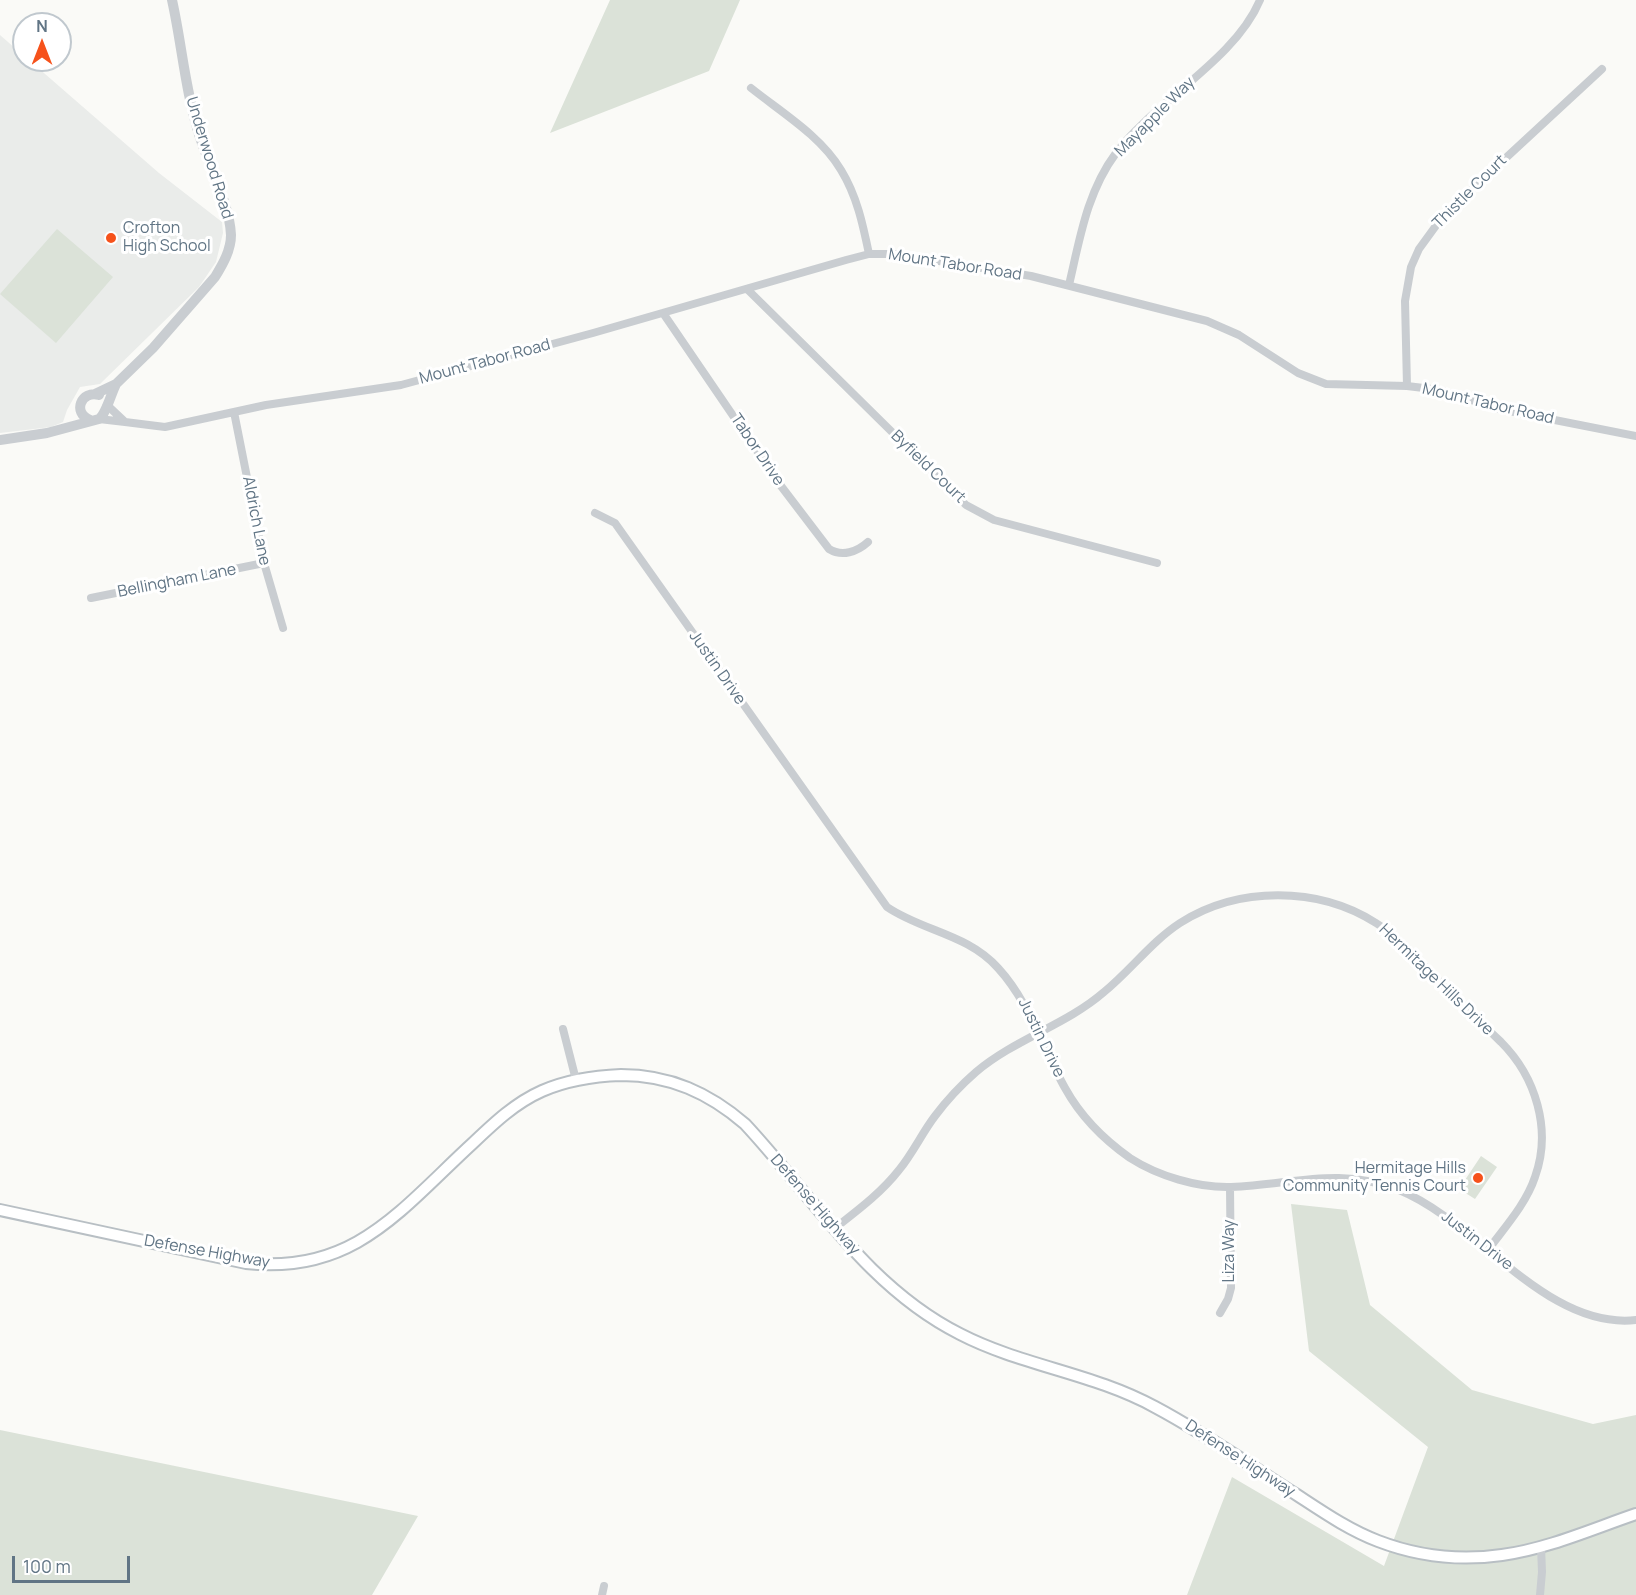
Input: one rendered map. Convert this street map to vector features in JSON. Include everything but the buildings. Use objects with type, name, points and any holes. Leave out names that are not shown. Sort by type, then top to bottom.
[{"type":"main road","name":"Defense Highway","points":[[0,1210],[246,1263],[277,1265],[311,1261],[352,1246],[379,1228],[515,1107],[542,1091],[576,1080],[610,1076],[644,1076],[678,1083],[712,1099],[745,1124],[870,1268],[896,1293],[944,1325],[984,1345],[1094,1380],[1130,1394],[1189,1426],[1331,1518],[1376,1540],[1415,1552],[1454,1557],[1500,1555],[1541,1546],[1636,1514]]},
{"type":"street","name":"Underwood Road","points":[[94,394],[116,384],[153,348],[204,291],[223,265],[230,244],[231,233],[225,207],[199,134],[192,107],[172,0]]},
{"type":"street","name":"Mayapple Way","points":[[1069,285],[1085,213],[1093,192],[1118,150],[1230,44],[1246,25],[1260,0]]},
{"type":"street","name":"Thistle Court","points":[[1407,386],[1405,301],[1411,267],[1419,249],[1431,230],[1456,202],[1602,69]]},
{"type":"street","points":[[752,88],[807,133],[835,160],[856,202],[869,254]]},
{"type":"street","name":"Mount Tabor Road","points":[[95,420],[165,427],[234,412],[424,380],[869,254],[917,256],[993,269],[1069,285],[1186,315],[1224,327],[1315,381],[1340,386],[1407,386],[1440,390],[1499,409],[1636,436]]},
{"type":"street","name":"Byfield Court","points":[[747,288],[966,505],[994,520],[1157,563]]},
{"type":"street","name":"Tabor Drive","points":[[663,313],[781,486],[829,549],[835,552],[848,552],[857,550],[868,543]]},
{"type":"street","name":"Underwood Road","points":[[106,405],[116,384]]},
{"type":"street","points":[[60,429],[80,406],[83,398],[94,394],[102,397],[106,405],[125,422]]},
{"type":"street","points":[[0,440],[47,433],[95,420],[105,413],[106,405]]},
{"type":"street","points":[[80,406],[82,415],[95,420]]},
{"type":"street","name":"Aldrich Lane","points":[[234,412],[264,563],[283,628]]},
{"type":"street","name":"Justin Drive","points":[[594,513],[615,523],[886,907],[907,919],[958,939],[984,955],[996,966],[1017,991],[1064,1086],[1084,1117],[1104,1138],[1131,1159],[1154,1170],[1195,1183],[1230,1187],[1337,1177],[1379,1184],[1398,1190],[1431,1206],[1560,1303],[1577,1311],[1613,1320],[1636,1320]]},
{"type":"street","name":"Bellingham Lane","points":[[91,598],[264,563]]},
{"type":"street","name":"Hermitage Hills Drive","points":[[835,1228],[886,1186],[935,1116],[969,1079],[989,1062],[1025,1038],[1078,1012],[1098,998],[1124,975],[1155,942],[1182,922],[1217,905],[1258,896],[1298,896],[1335,904],[1376,923],[1401,943],[1505,1046],[1522,1068],[1533,1091],[1541,1118],[1540,1158],[1536,1176],[1522,1203],[1488,1250]]},
{"type":"street","points":[[563,1029],[576,1080]]},
{"type":"street","name":"Liza Way","points":[[1220,1313],[1231,1288],[1230,1187]]},
{"type":"street","points":[[1540,1595],[1541,1546]]},
{"type":"street","points":[[602,1595],[604,1586]]},
{"type":"shaded area","points":[[610,0],[740,0],[709,71],[550,133]]},
{"type":"shaded area","name":"Crofton High School","points":[[0,35],[12,46],[12,72],[43,72],[159,173],[222,222],[223,233],[216,262],[199,287],[100,384],[80,387],[63,422],[51,427],[0,433]]},
{"type":"shaded area","points":[[57,229],[113,277],[56,343],[0,294]]},
{"type":"shaded area","name":"Hermitage Hills Community Tennis Court","points":[[1481,1156],[1497,1167],[1475,1199],[1459,1189]]},
{"type":"shaded area","points":[[1291,1204],[1347,1210],[1370,1305],[1472,1390],[1593,1424],[1636,1415],[1636,1595],[1187,1595],[1232,1477],[1384,1566],[1428,1447],[1309,1351]]},
{"type":"shaded area","points":[[0,1430],[418,1516],[372,1595],[0,1595]]},
{"type":"place","name":"Crofton High School","points":[[111,238]]},
{"type":"place","name":"Hermitage Hills Community Tennis Court","points":[[1478,1178]]}]
